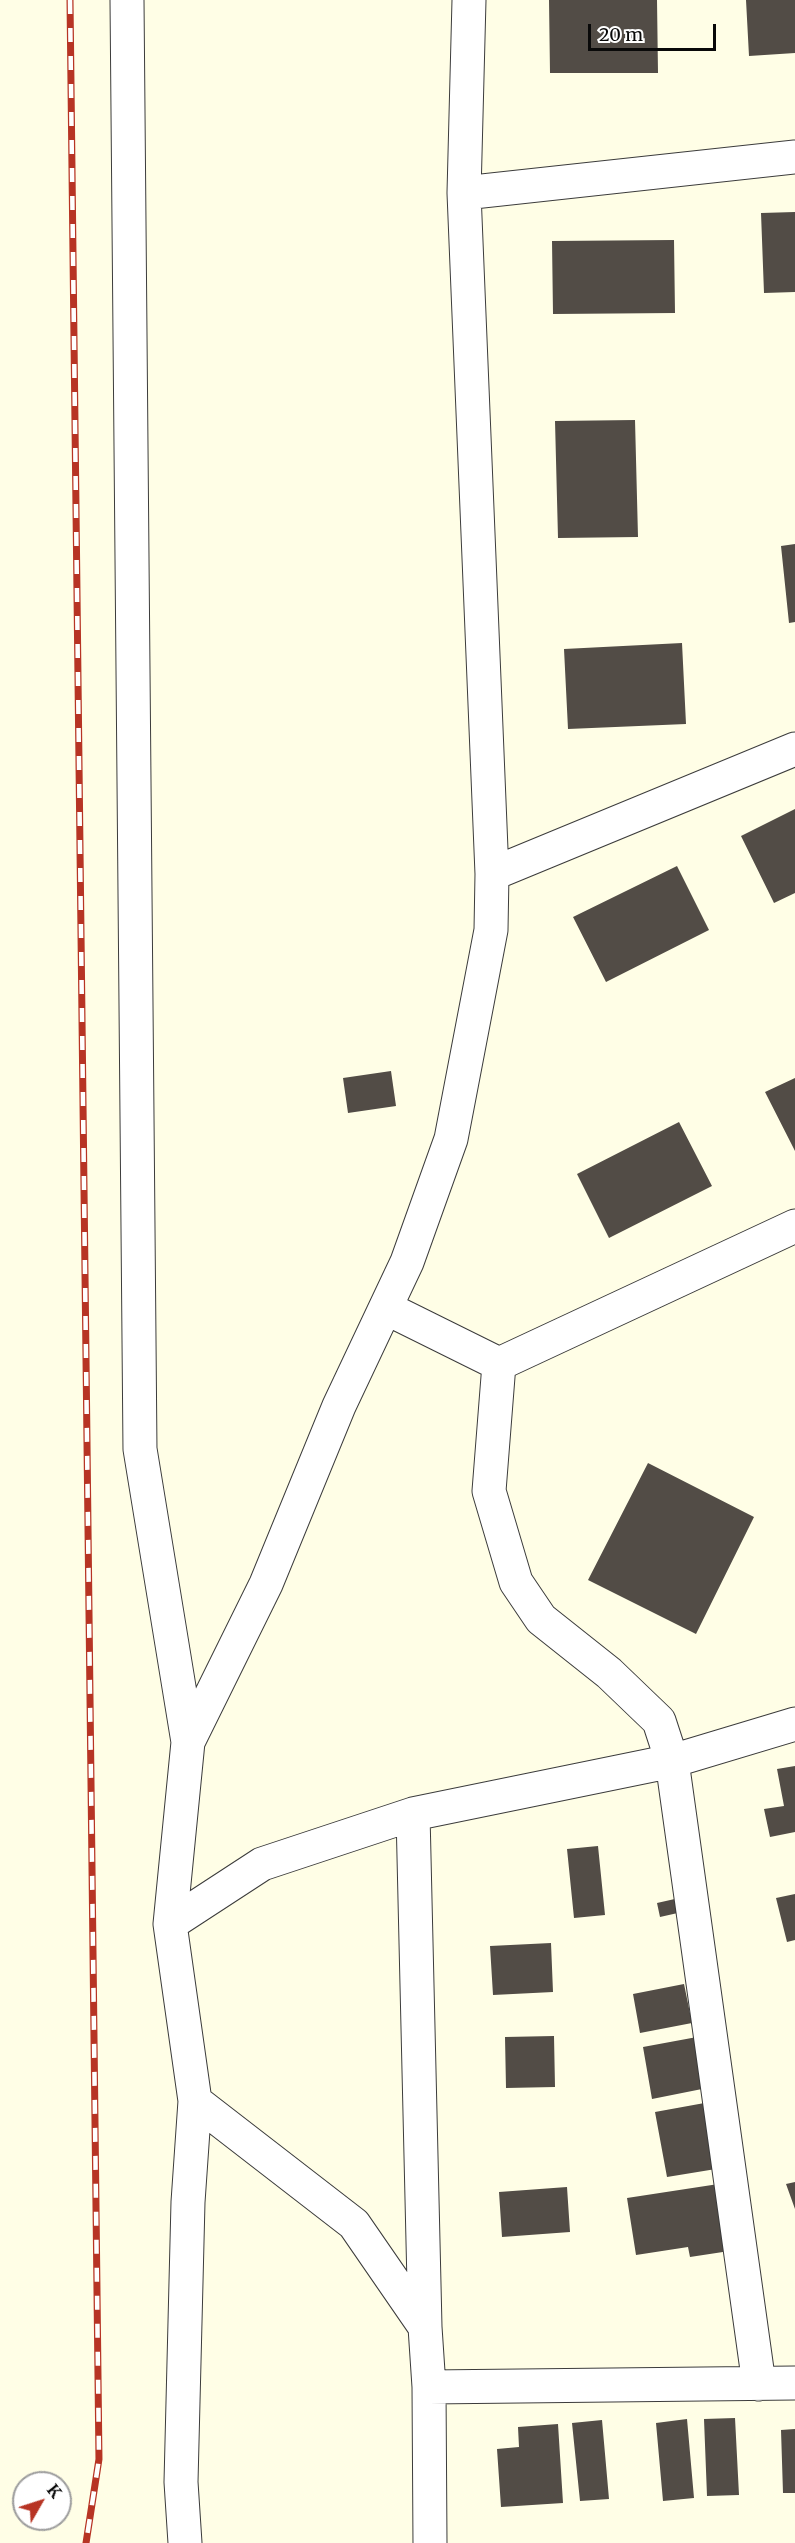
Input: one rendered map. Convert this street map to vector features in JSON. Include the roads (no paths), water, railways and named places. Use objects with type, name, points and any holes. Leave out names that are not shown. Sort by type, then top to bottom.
[{"type":"street","points":[[128,0],[140,1449],[188,1742],[170,1924],[195,2101],[188,2202],[181,2482],[184,2543]]},
{"type":"street","points":[[188,1742],[266,1584],[339,1407],[407,1262],[451,1139],[491,930],[492,874],[464,193],[469,0]]},
{"type":"street","points":[[464,193],[795,156]]},
{"type":"street","points":[[492,874],[795,749]]},
{"type":"street","points":[[499,1364],[795,1226]]},
{"type":"street","points":[[386,1308],[499,1364]]},
{"type":"street","points":[[499,1364],[489,1491],[516,1582],[541,1619],[609,1673],[659,1721],[672,1761],[759,2385]]},
{"type":"street","points":[[170,1924],[262,1864],[413,1814],[672,1761],[795,1725]]},
{"type":"street","points":[[413,1814],[425,2327],[429,2387],[430,2543]]},
{"type":"street","points":[[195,2101],[354,2224],[425,2327]]},
{"type":"street","points":[[429,2387],[795,2383]]},
{"type":"railway","points":[[70,0],[99,2459],[86,2543]]}]
